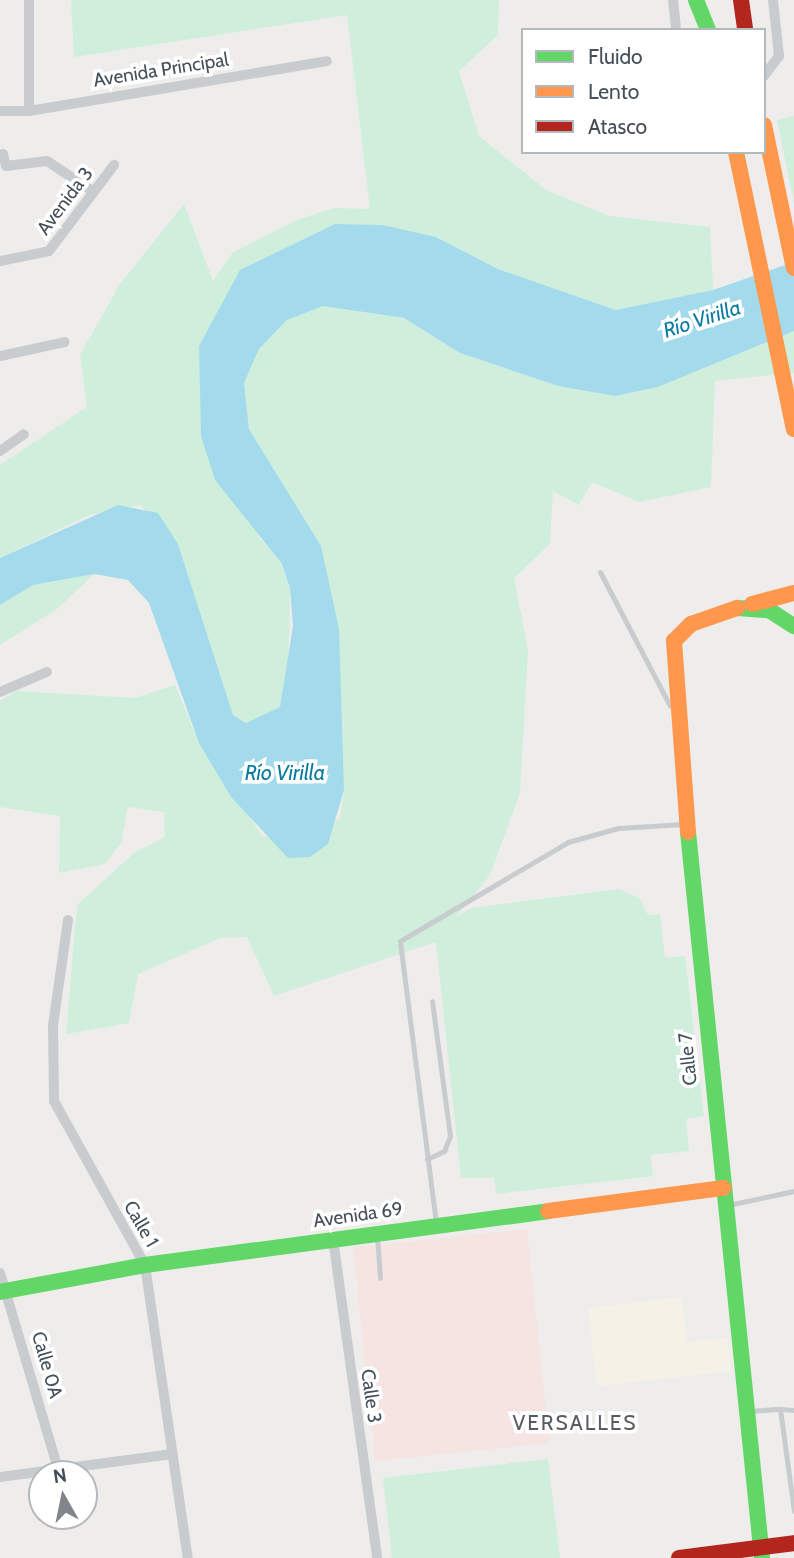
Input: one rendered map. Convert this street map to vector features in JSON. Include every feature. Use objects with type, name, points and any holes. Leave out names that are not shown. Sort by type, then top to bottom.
[{"type":"main road","points":[[696,0],[709,28]]},
{"type":"main road","points":[[708,0],[710,28]]},
{"type":"main road","points":[[741,0],[745,28]]},
{"type":"main road","points":[[766,135],[794,268]]},
{"type":"main road","points":[[736,154],[794,429]]},
{"type":"main road","points":[[672,711],[674,641],[691,624],[794,593]]},
{"type":"main road","points":[[737,608],[769,610],[794,626]]},
{"type":"main road","name":"Calle 7","points":[[672,711],[761,1553]]},
{"type":"main road","name":"Avenida 69","points":[[4,1291],[145,1265],[723,1188]]},
{"type":"main road","points":[[678,1558],[761,1553],[794,1543]]},
{"type":"street","points":[[29,0],[29,111]]},
{"type":"street","points":[[673,0],[676,28]]},
{"type":"street","points":[[766,73],[779,56],[773,0]]},
{"type":"street","name":"Avenida Principal","points":[[0,111],[29,111],[327,61]]},
{"type":"street","points":[[3,154],[6,166],[47,161],[94,192]]},
{"type":"street","name":"Avenida 3","points":[[0,261],[49,251],[114,165]]},
{"type":"street","points":[[0,356],[65,342]]},
{"type":"street","points":[[0,451],[24,434]]},
{"type":"street","points":[[0,692],[47,672]]},
{"type":"street","name":"Calle 1","points":[[68,920],[52,1037],[55,1108],[145,1265],[188,1558]]},
{"type":"street","name":"Calle 3","points":[[333,1239],[377,1558]]},
{"type":"street","name":"Calle 0A","points":[[0,1273],[55,1460]]},
{"type":"street","points":[[98,1464],[172,1454]]},
{"type":"street","points":[[0,1477],[28,1473]]},
{"type":"lane","name":"Calle 7","points":[[600,572],[672,711]]},
{"type":"lane","points":[[437,1226],[400,941],[568,842],[618,828],[684,824]]},
{"type":"lane","points":[[427,1159],[444,1151],[450,1136],[432,1001]]},
{"type":"lane","points":[[724,1205],[794,1191]]},
{"type":"lane","points":[[377,1234],[380,1278]]},
{"type":"lane","points":[[780,1409],[794,1511]]},
{"type":"lane","points":[[746,1411],[794,1410]]},
{"type":"shaded area","points":[[527,1229],[549,1443],[375,1461],[353,1247]]},
{"type":"shaded area","points":[[682,1297],[687,1342],[727,1338],[731,1371],[597,1386],[588,1308]]},
{"type":"green space","points":[[71,0],[499,0],[498,35],[459,71],[479,136],[546,190],[609,216],[710,227],[713,290],[672,300],[616,310],[498,269],[436,237],[199,346],[258,536],[282,564],[290,588],[288,678],[280,707],[267,719],[246,723],[233,715],[178,544],[140,505],[89,515],[0,558],[0,465],[87,407],[80,355],[120,284],[184,204],[213,281],[233,252],[297,220],[334,208],[370,209],[347,15],[74,57]]},
{"type":"green space","points":[[794,116],[794,203],[777,120]]},
{"type":"green space","points":[[323,306],[404,318],[460,353],[558,386],[615,396],[658,387],[794,331],[794,373],[715,381],[711,487],[639,502],[592,482],[579,505],[553,491],[550,544],[514,578],[528,650],[520,793],[490,875],[456,917],[471,908],[619,889],[639,898],[648,915],[660,914],[665,958],[685,956],[704,1116],[686,1119],[689,1151],[650,1155],[653,1176],[496,1194],[494,1178],[461,1178],[436,942],[274,996],[247,937],[220,938],[138,974],[129,1023],[66,1034],[77,905],[135,852],[165,837],[164,812],[128,807],[121,843],[105,864],[59,873],[60,816],[0,807],[0,701],[16,691],[135,698],[175,685],[199,743],[263,837],[340,819],[344,790],[321,546],[249,429],[244,383],[259,349],[287,320]]},
{"type":"green space","points":[[94,574],[57,609],[0,645],[0,605],[33,585]]},
{"type":"green space","points":[[548,1459],[560,1558],[392,1558],[383,1478]]},
{"type":"water","name":"Río Virilla","points":[[335,224],[382,225],[436,237],[498,269],[616,310],[713,290],[794,262],[794,331],[658,387],[615,396],[558,386],[460,353],[404,318],[323,306],[287,320],[259,349],[244,383],[249,429],[321,546],[339,629],[344,790],[328,844],[310,857],[288,858],[231,797],[199,743],[149,603],[128,580],[94,574],[33,585],[0,605],[0,558],[118,505],[158,513],[178,544],[233,715],[246,723],[280,707],[293,626],[290,588],[282,564],[215,480],[201,436],[199,346],[240,270]]},
{"type":"traffic: fast","points":[[696,0],[707,28]]},
{"type":"traffic: fast","points":[[737,608],[769,610],[794,626]]},
{"type":"traffic: fast","points":[[688,832],[762,1558]]},
{"type":"traffic: fast","points":[[0,1292],[145,1265],[548,1211]]},
{"type":"traffic: slow","points":[[766,135],[794,268]]},
{"type":"traffic: slow","points":[[736,154],[794,429]]},
{"type":"traffic: slow","points":[[752,604],[794,593]]},
{"type":"traffic: slow","points":[[688,832],[674,641],[691,624],[737,608]]},
{"type":"traffic: slow","points":[[548,1211],[723,1188]]},
{"type":"traffic: jam","points":[[741,0],[745,28]]},
{"type":"traffic: jam","points":[[679,1558],[794,1543]]},
{"type":"district","name":"VERSALLES","points":[[575,1423]]}]
